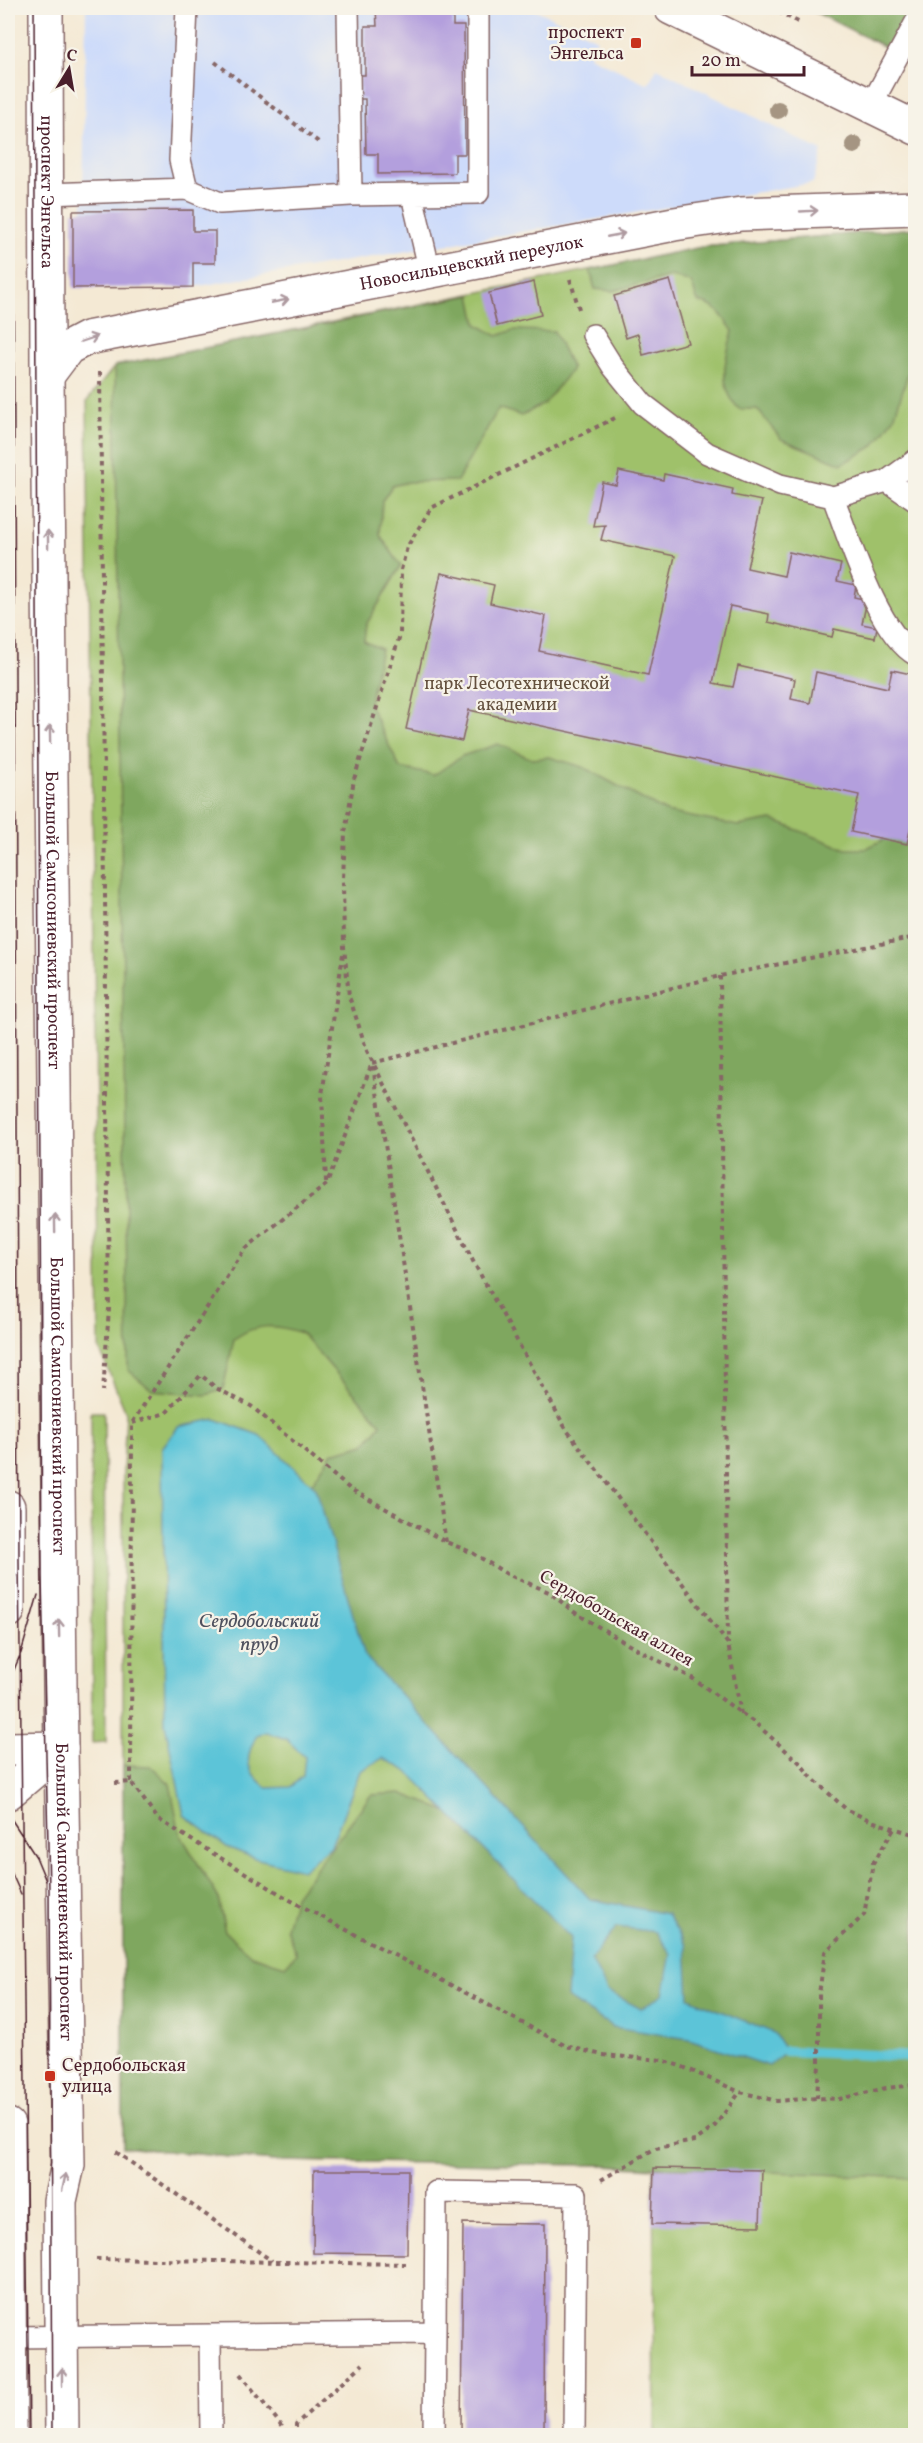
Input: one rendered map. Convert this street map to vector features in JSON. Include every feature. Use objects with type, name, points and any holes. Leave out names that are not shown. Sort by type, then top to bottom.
[{"type":"main road","name":"проспект Энгельса","points":[[46,8],[47,376]]},
{"type":"main road","points":[[671,8],[915,128]]},
{"type":"main road","name":"Новосильцевский переулок","points":[[47,376],[68,348],[87,338],[562,246],[707,218],[826,210],[915,208]]},
{"type":"main road","name":"Большой Сампсониевский проспект","points":[[47,376],[61,1748],[68,2165],[60,2201],[62,2436]]},
{"type":"main road","points":[[8,1507],[8,1611]]},
{"type":"main road","points":[[8,1749],[61,1748]]},
{"type":"main road","points":[[8,1793],[61,1748]]},
{"type":"main road","points":[[8,2125],[10,2436]]},
{"type":"lane","points":[[187,8],[180,160],[187,189]]},
{"type":"lane","points":[[348,8],[351,195]]},
{"type":"lane","points":[[47,194],[187,189],[220,203],[351,195],[478,193],[478,8]]},
{"type":"lane","points":[[871,105],[915,22]]},
{"type":"lane","points":[[412,195],[430,272]]},
{"type":"lane","points":[[593,335],[613,367],[643,404],[707,453],[780,485],[833,497],[886,481],[915,460]]},
{"type":"lane","points":[[886,481],[915,501]]},
{"type":"lane","points":[[833,497],[880,613],[905,649],[915,655]]},
{"type":"lane","points":[[434,2436],[436,2192],[576,2194],[574,2436]]},
{"type":"lane","points":[[9,2337],[435,2334]]},
{"type":"lane","points":[[210,2336],[211,2436]]},
{"type":"path","points":[[770,8],[800,23]]},
{"type":"path","points":[[186,40],[351,167]]},
{"type":"path","points":[[562,246],[580,313],[593,335]]},
{"type":"path","points":[[99,365],[109,1309],[104,1390]]},
{"type":"path","points":[[643,404],[431,508],[407,547],[401,570],[400,634],[354,779],[345,833],[344,947],[349,996],[359,1033],[474,1263],[566,1429],[728,1644]]},
{"type":"path","points":[[372,1063],[720,976],[915,937]]},
{"type":"path","points":[[327,1184],[322,1095],[344,947]]},
{"type":"path","points":[[720,976],[728,1644],[741,1714]]},
{"type":"path","points":[[372,1063],[327,1184],[245,1249],[132,1423],[131,1782],[158,1819],[290,1900],[547,2037],[584,2052],[662,2060],[740,2092],[777,2101],[839,2099],[886,2088],[915,2085]]},
{"type":"path","points":[[372,1063],[446,1542]]},
{"type":"path","name":"Сердобольская аллея","points":[[132,1423],[166,1413],[201,1375],[216,1388],[251,1406],[350,1489],[446,1542],[471,1552],[507,1574],[549,1592],[574,1612],[692,1678],[755,1723],[799,1762],[812,1778],[847,1810],[915,1835]]},
{"type":"path","points":[[115,1783],[131,1782]]},
{"type":"path","points":[[817,2098],[820,2039],[819,1994],[825,1952],[864,1915],[873,1863],[894,1829]]},
{"type":"path","points":[[576,2194],[656,2148],[695,2141],[714,2127],[740,2092]]},
{"type":"path","points":[[116,2152],[272,2262]]},
{"type":"path","points":[[89,2259],[436,2264]]},
{"type":"path","points":[[296,2436],[296,2424],[398,2334]]},
{"type":"path","points":[[210,2336],[290,2436]]},
{"type":"shaded area","points":[[86,8],[532,8],[597,39],[589,56],[648,84],[657,68],[822,151],[813,183],[193,287],[73,288],[73,211],[83,211]]},
{"type":"green space","points":[[807,8],[896,8],[915,17],[915,62]]},
{"type":"green space","name":"парк Лесотехнической академии","points":[[915,228],[915,2435],[655,2435],[653,2168],[603,2165],[274,2161],[123,2147],[123,1471],[126,1413],[99,1348],[87,401],[115,366],[702,247]]},
{"type":"green space","points":[[915,228],[915,358],[913,358],[894,418],[874,446],[842,464],[781,439],[757,409],[739,409],[732,400],[725,382],[727,352],[733,331],[715,309],[698,302],[691,282],[671,276],[613,291],[595,289],[590,270],[702,247]]},
{"type":"green space","name":"парк Лесотехнической академии","points":[[471,295],[477,324],[497,336],[514,330],[554,331],[572,369],[544,404],[521,416],[499,408],[457,481],[408,482],[392,486],[382,501],[380,535],[401,566],[366,625],[364,641],[381,649],[369,704],[400,768],[434,775],[462,756],[498,744],[532,759],[549,757],[583,767],[666,812],[738,826],[772,820],[846,849],[865,849],[914,824],[915,818],[915,2178],[603,2165],[274,2161],[123,2147],[123,1765],[151,1766],[170,1784],[180,1834],[218,1897],[225,1932],[251,1955],[285,1966],[296,1954],[286,1928],[295,1896],[371,1795],[401,1793],[453,1814],[375,1718],[287,1505],[312,1483],[332,1453],[365,1444],[381,1424],[301,1333],[283,1328],[258,1328],[234,1339],[223,1390],[206,1395],[152,1390],[128,1370],[115,366]]},
{"type":"green space","points":[[91,1412],[104,1412],[106,1742],[92,1743]]},
{"type":"water","name":"Сердобольский пруд","points":[[215,1419],[259,1435],[316,1488],[365,1656],[590,1899],[667,1914],[686,1945],[689,1998],[774,2033],[786,2051],[769,2066],[689,2039],[613,2027],[567,1998],[571,1938],[407,1771],[383,1758],[360,1771],[331,1846],[302,1870],[254,1858],[227,1847],[184,1815],[165,1724],[162,1448],[178,1427]],"holes":[[[266,1732],[286,1739],[305,1757],[303,1776],[290,1787],[267,1788],[251,1770],[248,1758],[250,1751],[257,1735]],[[617,1927],[656,1932],[671,1954],[663,1994],[641,2009],[607,1991],[591,1959]]]},
{"type":"building","points":[[376,8],[453,8],[453,26],[464,26],[465,154],[455,154],[455,173],[378,174],[378,154],[366,154],[365,99],[360,99],[360,75],[365,75],[365,26],[377,26]]},
{"type":"building","points":[[193,210],[193,231],[215,231],[215,263],[193,263],[193,287],[73,288],[73,211]]},
{"type":"building","points":[[670,280],[688,343],[643,355],[638,334],[626,338],[614,296]]},
{"type":"building","points":[[534,282],[541,315],[497,326],[489,293]]},
{"type":"building","points":[[619,471],[663,480],[664,474],[733,489],[732,495],[762,501],[747,568],[784,576],[789,552],[841,564],[837,581],[856,585],[854,597],[867,600],[862,624],[877,627],[875,638],[834,629],[832,637],[768,622],[769,614],[730,606],[713,683],[733,687],[738,666],[795,679],[791,699],[810,703],[816,672],[888,688],[892,670],[916,675],[916,803],[907,844],[851,832],[859,795],[469,710],[462,741],[406,729],[441,573],[494,585],[490,603],[546,616],[539,651],[648,675],[675,556],[601,540],[605,525],[593,526],[602,482],[616,485]]},
{"type":"building","points":[[654,2168],[762,2170],[760,2226],[652,2224]]},
{"type":"building","points":[[314,2170],[408,2170],[407,2254],[313,2253]]},
{"type":"building","points":[[463,2223],[545,2224],[544,2436],[461,2436]]},
{"type":"waterway","points":[[786,2051],[916,2057]]},
{"type":"tram line","points":[[12,8],[19,1560],[29,2436]]},
{"type":"tram line","points":[[34,8],[42,1577],[49,1890],[52,2436]]},
{"type":"tram line","points":[[8,1602],[15,1575]]},
{"type":"tram line","points":[[8,1684],[21,1653],[38,1595]]},
{"type":"tram line","points":[[8,1814],[36,1857],[46,1881]]},
{"type":"tram line","points":[[8,1865],[21,1894]]},
{"type":"place","name":"проспект Энгельса","points":[[636,43]]},
{"type":"place","name":"Сердобольская улица","points":[[50,2076]]}]
